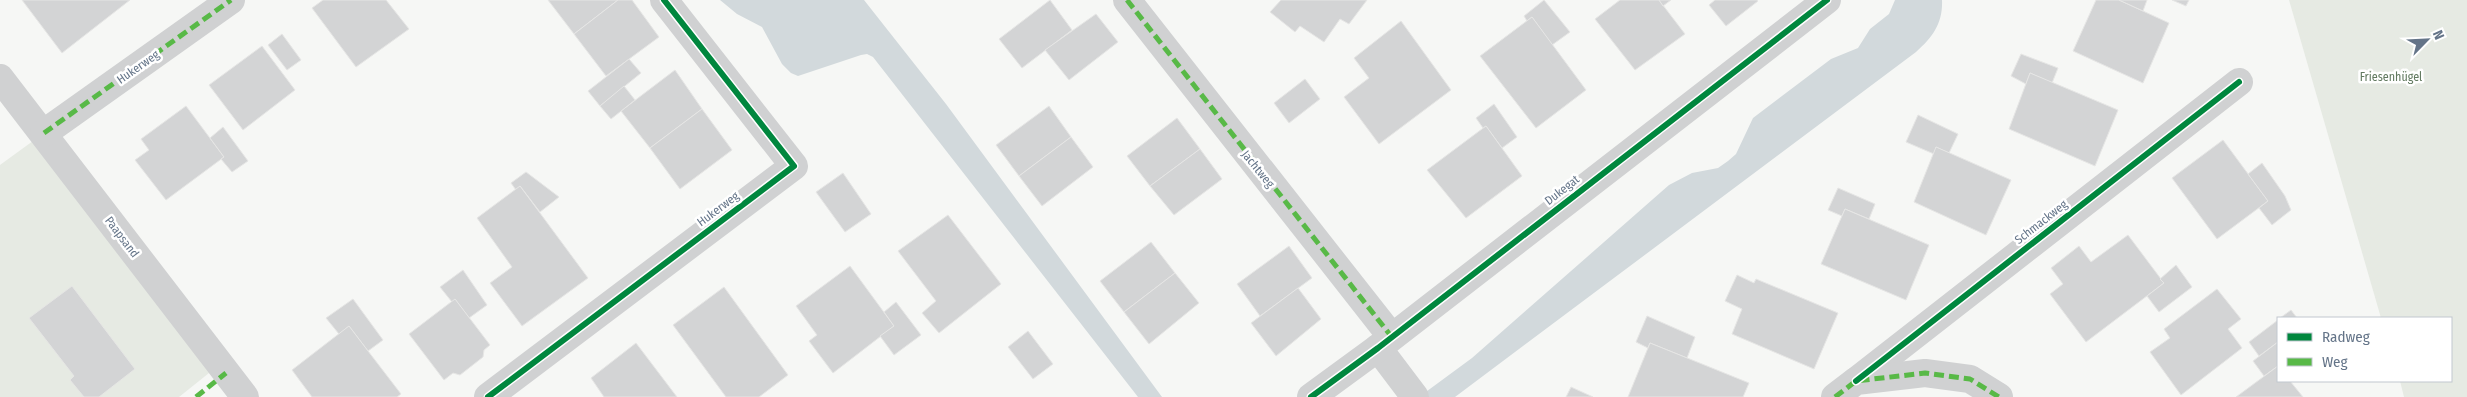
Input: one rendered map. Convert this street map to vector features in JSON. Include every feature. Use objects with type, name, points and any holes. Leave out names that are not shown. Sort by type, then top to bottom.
[{"type":"street","name":"Hukerweg","points":[[44,133],[231,0]]},
{"type":"street","name":"Hukerweg","points":[[488,397],[794,166],[664,0]]},
{"type":"street","name":"Jachtweg","points":[[1127,0],[1384,342],[1412,393]]},
{"type":"street","name":"Dukegat","points":[[1311,397],[1827,0]]},
{"type":"street","name":"Paapsand","points":[[0,78],[245,397]]},
{"type":"street","name":"Schmackweg","points":[[1835,397],[2239,82]]},
{"type":"street","points":[[1856,380],[1926,374],[1970,379],[1999,397]]},
{"type":"green space","name":"Friesenhügel","points":[[2289,0],[2467,0],[2467,397],[2404,397],[2400,382],[2452,382],[2452,317],[2381,317]]},
{"type":"green space","points":[[44,133],[219,365],[179,397],[0,397],[0,165]]},
{"type":"shaded area","points":[[720,0],[864,0],[946,104],[1162,397],[1138,397],[873,57],[867,54],[861,55],[798,76],[791,73],[782,64],[762,27],[737,14]]},
{"type":"shaded area","points":[[1895,0],[1942,0],[1941,16],[1936,29],[1916,52],[1455,397],[1419,397],[1472,358],[1669,185],[1692,173],[1718,168],[1728,161],[1736,154],[1753,118],[1831,59],[1858,48],[1870,29],[1889,14]]},
{"type":"building","points":[[22,0],[130,0],[62,53]]},
{"type":"building","points":[[323,0],[386,0],[409,29],[356,67],[312,8]]},
{"type":"building","points":[[548,0],[618,0],[574,34]]},
{"type":"building","points":[[618,0],[632,0],[659,37],[606,76],[574,34]]},
{"type":"building","points":[[1050,0],[1072,30],[1022,68],[999,39]]},
{"type":"building","points":[[1281,0],[1367,0],[1349,24],[1340,19],[1324,42],[1300,26],[1295,32],[1270,12]]},
{"type":"building","points":[[1544,0],[1570,32],[1552,45],[1532,17],[1527,21],[1524,16]]},
{"type":"building","points":[[1620,0],[1659,0],[1685,34],[1635,70],[1595,19]]},
{"type":"building","points":[[1659,0],[1671,0],[1663,6]]},
{"type":"building","points":[[1715,0],[1758,1],[1726,26],[1709,5]]},
{"type":"building","points":[[2096,0],[2119,0],[2169,23],[2143,83],[2073,51]]},
{"type":"building","points":[[2119,0],[2147,0],[2143,11]]},
{"type":"building","points":[[2172,0],[2189,0],[2186,6]]},
{"type":"building","points":[[1096,14],[1118,42],[1069,80],[1045,50]]},
{"type":"building","points":[[1532,17],[1586,90],[1536,128],[1480,56]]},
{"type":"building","points":[[1401,21],[1451,90],[1379,144],[1344,97],[1369,78],[1354,58]]},
{"type":"building","points":[[282,34],[301,60],[287,70],[268,45]]},
{"type":"building","points":[[262,46],[295,90],[243,130],[209,85]]},
{"type":"building","points":[[2021,54],[2058,68],[2052,83],[2030,73],[2026,84],[2011,76]]},
{"type":"building","points":[[629,59],[641,73],[600,106],[588,91]]},
{"type":"building","points":[[675,70],[702,109],[650,148],[621,111]]},
{"type":"building","points":[[2030,73],[2118,110],[2095,166],[2009,129]]},
{"type":"building","points":[[1305,79],[1320,99],[1289,123],[1274,103]]},
{"type":"building","points":[[624,86],[635,100],[611,119],[600,106]]},
{"type":"building","points":[[1494,104],[1517,137],[1502,148],[1486,126],[1483,128],[1476,118]]},
{"type":"building","points":[[186,106],[224,157],[166,200],[135,160],[149,150],[141,139]]},
{"type":"building","points":[[1049,106],[1071,137],[1019,176],[996,145]]},
{"type":"building","points":[[702,109],[732,150],[680,189],[650,148]]},
{"type":"building","points":[[1918,115],[1958,134],[1949,153],[1936,147],[1934,154],[1906,142]]},
{"type":"building","points":[[1177,118],[1200,149],[1150,186],[1127,156]]},
{"type":"building","points":[[1486,126],[1522,176],[1466,218],[1427,170]]},
{"type":"building","points":[[223,127],[248,161],[232,172],[221,159],[224,157],[210,138]]},
{"type":"building","points":[[1071,137],[1093,167],[1042,206],[1019,176]]},
{"type":"building","points":[[2223,140],[2268,201],[2217,239],[2172,178]]},
{"type":"building","points":[[1936,147],[2011,180],[1986,235],[1914,202]]},
{"type":"building","points":[[1200,149],[1222,179],[1174,215],[1150,186]]},
{"type":"building","points":[[2262,163],[2285,196],[2291,210],[2272,225],[2259,208],[2268,201],[2248,174]]},
{"type":"building","points":[[526,172],[559,197],[540,212],[520,186],[516,190],[511,183]]},
{"type":"building","points":[[843,173],[871,214],[845,232],[816,192]]},
{"type":"building","points":[[520,186],[588,278],[522,326],[490,283],[512,267],[477,218]]},
{"type":"building","points":[[1838,188],[1875,204],[1869,219],[1845,209],[1842,216],[1828,210]]},
{"type":"building","points":[[1845,209],[1929,245],[1906,300],[1821,264]]},
{"type":"building","points":[[948,215],[1001,284],[939,333],[922,313],[936,301],[898,251]]},
{"type":"building","points":[[2128,235],[2164,283],[2086,342],[2050,294],[2063,284],[2051,268],[2079,246],[2091,262]]},
{"type":"building","points":[[1151,242],[1175,273],[1124,312],[1100,281]]},
{"type":"building","points":[[1289,246],[1312,278],[1260,316],[1237,284]]},
{"type":"building","points":[[2176,265],[2192,287],[2159,312],[2147,296],[2164,283],[2160,279]]},
{"type":"building","points":[[850,266],[894,326],[833,373],[809,341],[817,335],[796,306]]},
{"type":"building","points":[[463,270],[487,305],[469,318],[455,299],[452,302],[440,287]]},
{"type":"building","points":[[1175,273],[1199,303],[1149,344],[1124,312]]},
{"type":"building","points":[[1737,275],[1754,283],[1756,279],[1838,313],[1814,369],[1732,334],[1742,309],[1725,301]]},
{"type":"building","points":[[72,286],[135,369],[99,397],[84,397],[70,380],[74,376],[29,318]]},
{"type":"building","points":[[724,287],[788,375],[759,397],[726,397],[673,325]]},
{"type":"building","points":[[1298,288],[1321,319],[1276,356],[1251,323]]},
{"type":"building","points":[[2217,289],[2241,319],[2228,329],[2242,348],[2181,395],[2150,352],[2170,338],[2164,329]]},
{"type":"building","points":[[353,299],[383,340],[368,351],[349,326],[339,334],[326,318]]},
{"type":"building","points":[[455,299],[490,345],[484,350],[483,357],[460,375],[453,373],[444,380],[409,334]]},
{"type":"building","points":[[896,302],[921,335],[894,355],[880,336],[894,326],[884,312]]},
{"type":"building","points":[[2291,310],[2296,317],[2281,317]]},
{"type":"building","points":[[1647,316],[1695,337],[1687,358],[1650,343],[1648,348],[1636,342]]},
{"type":"building","points":[[2277,321],[2277,343],[2259,356],[2249,342]]},
{"type":"building","points":[[349,326],[401,394],[397,397],[312,397],[292,370]]},
{"type":"building","points":[[1028,331],[1053,364],[1033,379],[1008,347]]},
{"type":"building","points":[[636,343],[677,397],[604,397],[591,378]]},
{"type":"building","points":[[1650,343],[1749,383],[1743,397],[1628,397]]},
{"type":"building","points":[[2277,343],[2277,367],[2264,376],[2253,361]]},
{"type":"building","points":[[2277,367],[2277,382],[2291,382],[2303,397],[2236,397]]},
{"type":"building","points":[[1571,387],[1593,397],[1566,397]]},
{"type":"marked path","points":[[44,133],[231,0]]},
{"type":"marked path","points":[[1127,0],[1391,336]]},
{"type":"marked path","points":[[196,397],[226,373]]},
{"type":"marked path","points":[[1835,397],[1856,381],[1925,373],[1970,379],[1999,397]]},
{"type":"cycle path","points":[[488,397],[794,166],[664,0]]},
{"type":"cycle path","points":[[1311,397],[1378,348],[1827,0]]},
{"type":"cycle path","points":[[1856,381],[2239,82]]}]
